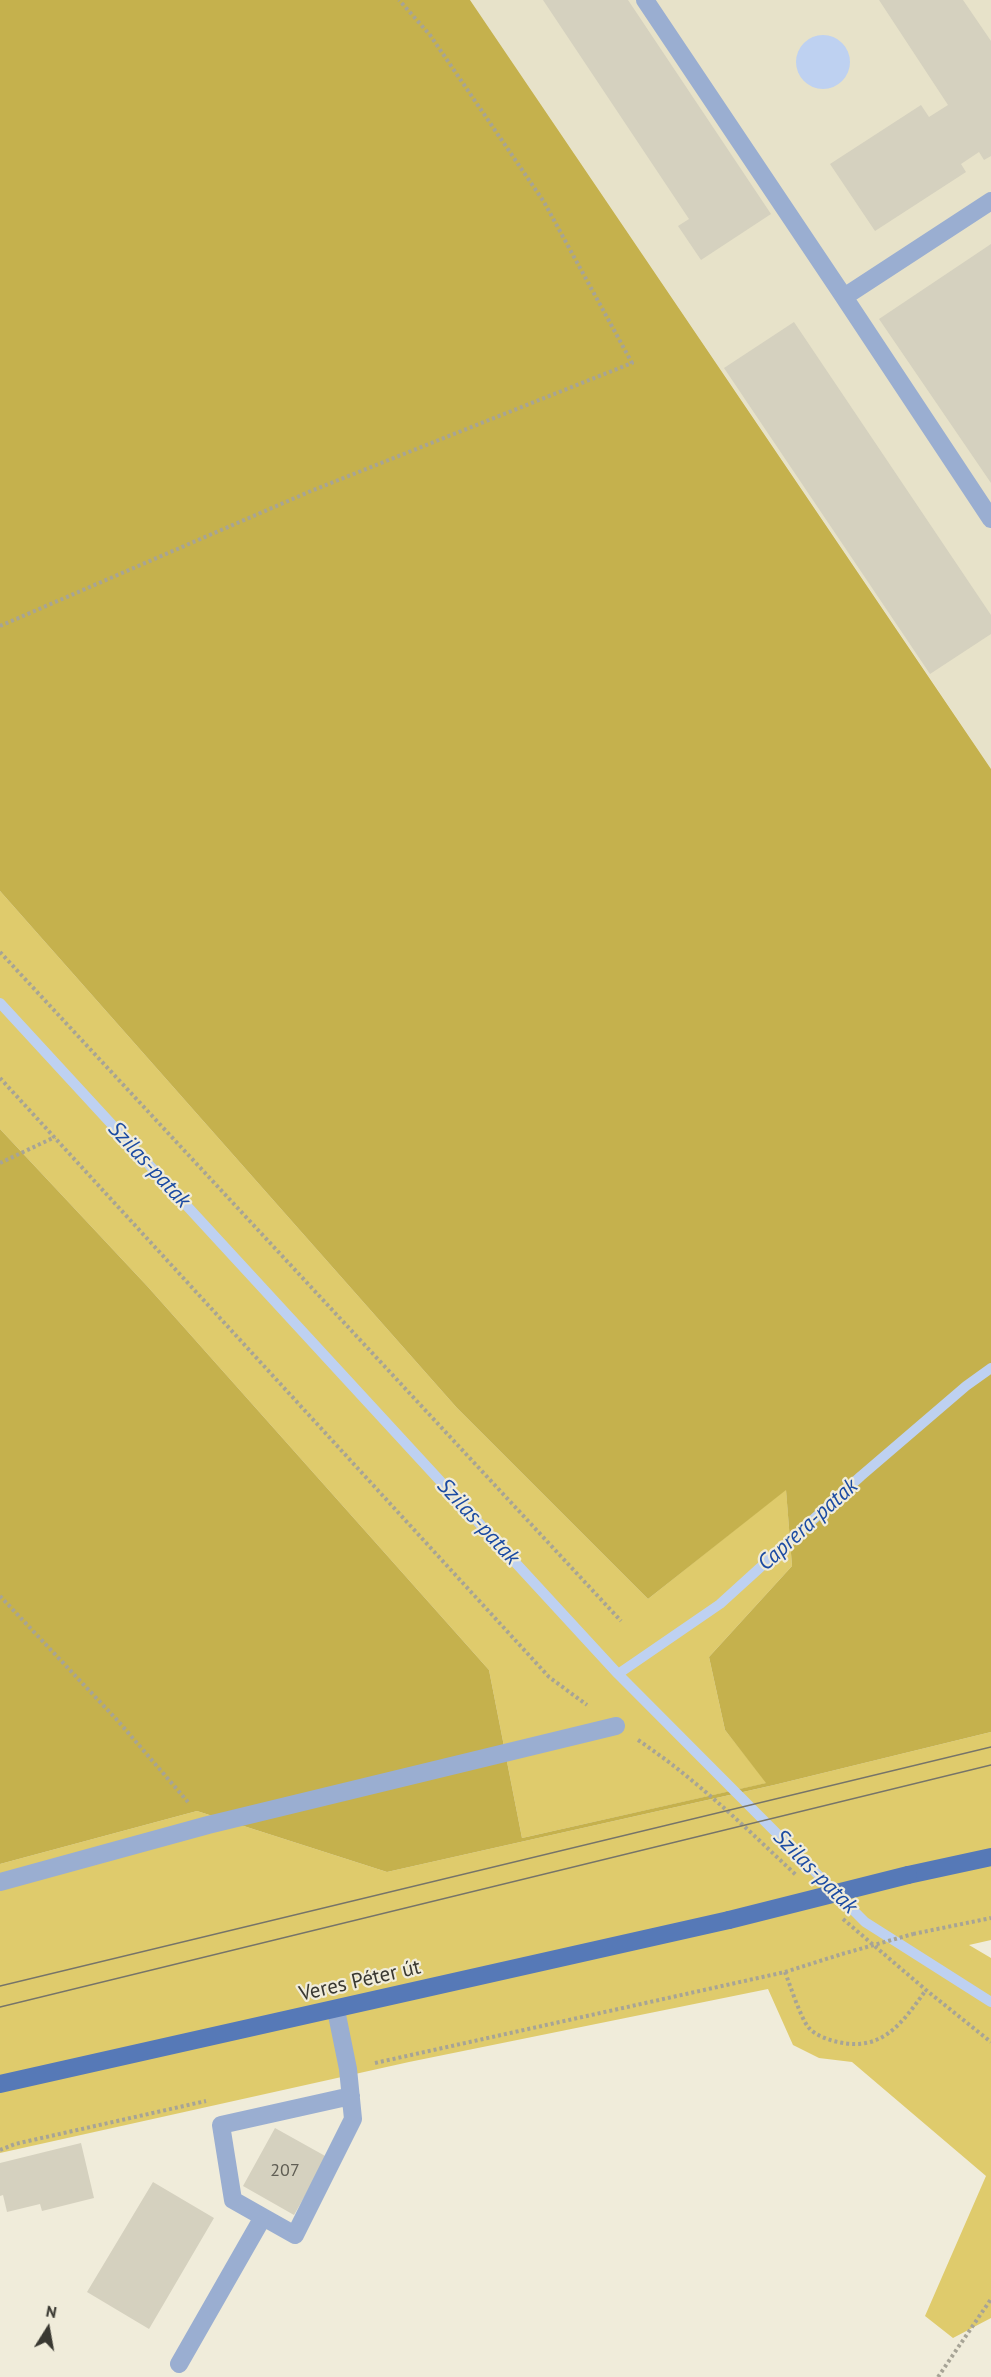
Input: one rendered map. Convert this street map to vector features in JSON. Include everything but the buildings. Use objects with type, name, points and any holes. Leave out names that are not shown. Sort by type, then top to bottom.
[{"type":"main road","name":"Veres Péter út","points":[[0,2084],[729,1920],[908,1875],[991,1857]]},
{"type":"lane","points":[[645,0],[991,519]]},
{"type":"lane","points":[[844,297],[991,201]]},
{"type":"lane","points":[[0,1882],[208,1825],[616,1726]]},
{"type":"lane","points":[[336,2010],[348,2069],[351,2096],[353,2119],[295,2235],[233,2200],[221,2125],[351,2096]]},
{"type":"lane","points":[[179,2364],[263,2217]]},
{"type":"path","points":[[0,626],[311,491],[632,363],[544,202],[430,35],[399,0]]},
{"type":"path","points":[[0,952],[621,1621]]},
{"type":"path","points":[[0,1078],[549,1677],[672,1764],[715,1798]]},
{"type":"path","points":[[0,1163],[55,1137]]},
{"type":"path","points":[[0,1596],[118,1721],[208,1825]]},
{"type":"path","points":[[348,2069],[785,1972],[913,1934],[991,1918]]},
{"type":"path","points":[[785,1972],[809,2028],[828,2040],[852,2046],[870,2043],[890,2034],[903,2022],[926,1990],[991,2042]]},
{"type":"path","points":[[0,2150],[15,2144],[210,2100]]},
{"type":"path","points":[[938,2377],[991,2299]]},
{"type":"shaded area","points":[[0,0],[470,0],[991,769],[991,1732],[774,1785],[387,1872],[197,1811],[0,1864],[0,1129],[148,1287],[489,1670],[522,1838],[766,1783],[725,1730],[709,1657],[792,1566],[786,1490],[648,1599],[457,1408],[0,891]]},
{"type":"shaded area","points":[[470,0],[991,0],[991,769],[948,705]]},
{"type":"shaded area","points":[[0,891],[457,1408],[648,1599],[786,1489],[792,1566],[709,1657],[725,1730],[767,1783],[522,1838],[489,1670],[148,1287],[0,1129]]},
{"type":"shaded area","points":[[991,1732],[991,1940],[969,1945],[991,1958],[991,2318],[953,2338],[925,2316],[986,2176],[852,2062],[819,2058],[793,2045],[768,1989],[409,2062],[0,2153],[0,1864],[197,1811],[387,1872],[774,1785]]},
{"type":"water","points":[[818,35],[828,35],[838,39],[846,47],[850,62],[846,77],[838,85],[828,89],[818,89],[808,85],[800,77],[796,67],[796,57],[800,47],[808,39]]},
{"type":"waterway","name":"Szilas-patak","points":[[0,1003],[618,1674],[865,1922],[991,2002]]},
{"type":"waterway","name":"Caprera-patak","points":[[618,1674],[720,1604],[861,1476],[966,1386],[991,1368]]},
{"type":"tram line","points":[[0,1986],[991,1747]]},
{"type":"tram line","points":[[0,2007],[991,1765]]}]
